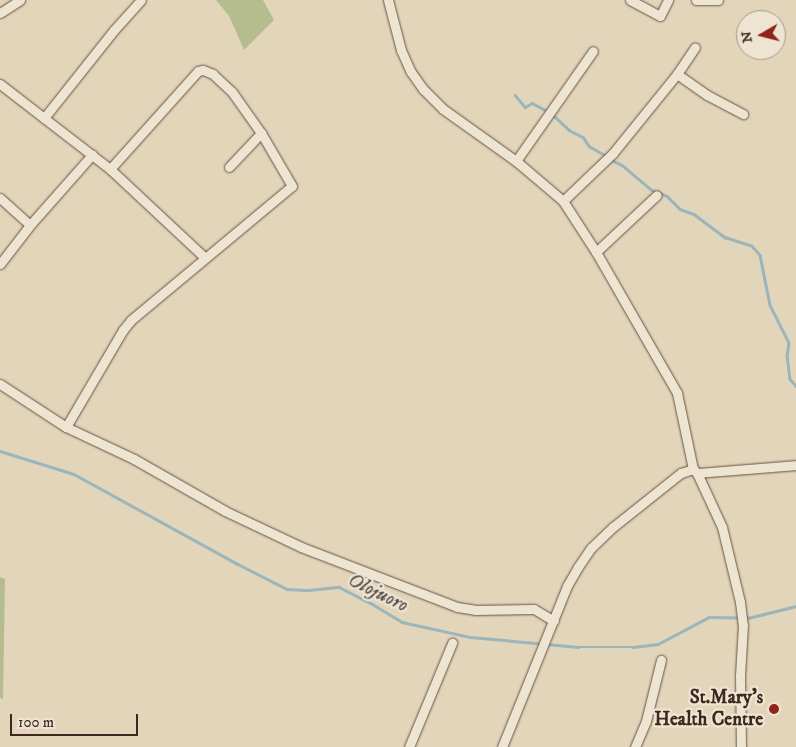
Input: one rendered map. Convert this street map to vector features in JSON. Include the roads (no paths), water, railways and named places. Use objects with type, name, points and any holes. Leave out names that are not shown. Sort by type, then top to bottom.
[{"type":"street","points":[[0,14],[20,0]]},
{"type":"street","points":[[44,118],[114,30],[141,0]]},
{"type":"street","points":[[388,0],[401,50],[411,72],[422,89],[443,109],[516,161],[563,201],[596,252],[677,393],[695,471],[722,527],[740,602],[742,616],[741,747]]},
{"type":"street","points":[[630,0],[660,16],[668,0]]},
{"type":"street","points":[[696,0],[718,0]]},
{"type":"street","points":[[563,201],[614,153],[677,74],[695,47]]},
{"type":"street","points":[[516,161],[551,113],[592,51]]},
{"type":"street","points":[[66,427],[123,330],[205,258],[292,186],[261,133],[232,92],[213,74],[203,70],[198,71],[110,169]]},
{"type":"street","points":[[677,74],[707,95],[743,114]]},
{"type":"street","points":[[0,84],[110,169],[205,258]]},
{"type":"street","points":[[229,167],[261,133]]},
{"type":"street","points":[[0,264],[30,224],[92,155]]},
{"type":"street","points":[[596,252],[657,196]]},
{"type":"street","points":[[0,198],[30,224]]},
{"type":"street","points":[[0,384],[66,427],[134,459],[225,510],[301,547],[457,608],[475,610],[534,609],[554,621]]},
{"type":"street","points":[[502,747],[567,586],[591,548],[612,527],[681,473],[796,464]]},
{"type":"street","points":[[409,747],[452,643]]},
{"type":"street","points":[[636,747],[646,721],[661,660]]},
{"type":"waterway","points":[[515,95],[525,107],[532,103],[547,111]]},
{"type":"waterway","points":[[552,114],[569,130],[583,137],[589,146],[606,156]]},
{"type":"waterway","points":[[610,159],[622,165],[652,190],[667,196],[680,209],[694,214],[725,237],[752,246],[760,255],[770,305],[789,343],[787,355],[790,379],[796,386]]},
{"type":"waterway","name":"Olojuoro","points":[[0,451],[74,474],[287,589],[309,590],[339,587],[402,622],[470,637],[579,647],[633,647],[658,644],[709,617],[748,618],[796,606]]},
{"type":"place","name":"St.Mary's Health Centre","points":[[774,709]]}]
